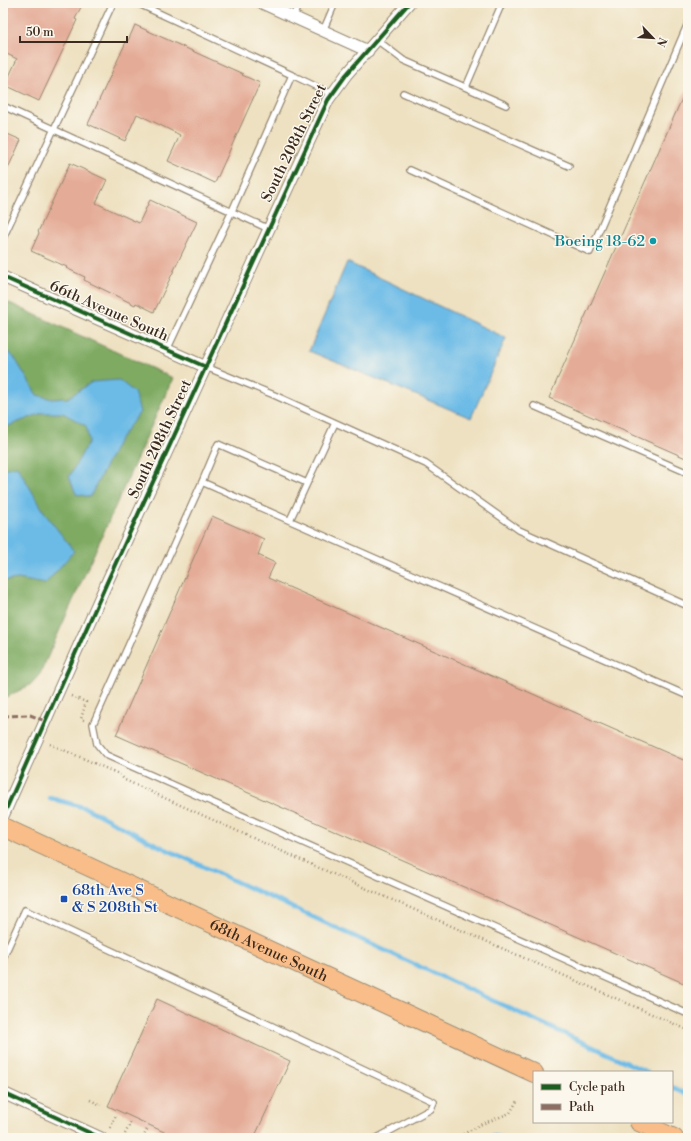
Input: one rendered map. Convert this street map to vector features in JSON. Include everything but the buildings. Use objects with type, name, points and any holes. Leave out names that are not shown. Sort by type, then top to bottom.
[{"type":"main road","name":"68th Avenue South","points":[[3,827],[533,1073]]},
{"type":"main road","points":[[641,1123],[674,1138]]},
{"type":"street","points":[[262,3],[368,51]]},
{"type":"street","name":"South 208th Street","points":[[3,816],[108,580],[328,100],[346,75],[410,3]]},
{"type":"street","name":"66th Avenue South","points":[[3,277],[206,367]]},
{"type":"street","points":[[3,1093],[101,1138]]},
{"type":"lane","points":[[3,238],[113,3]]},
{"type":"lane","points":[[137,3],[332,94]]},
{"type":"lane","points":[[293,17],[299,3]]},
{"type":"lane","points":[[323,31],[335,3]]},
{"type":"lane","points":[[466,87],[502,3]]},
{"type":"lane","points":[[410,170],[590,252],[688,23]]},
{"type":"lane","points":[[377,40],[403,60],[506,105]]},
{"type":"lane","points":[[167,350],[232,211],[292,75]]},
{"type":"lane","points":[[403,93],[569,166]]},
{"type":"lane","points":[[3,106],[270,229]]},
{"type":"lane","points":[[206,367],[274,395],[426,464],[519,530],[688,606]]},
{"type":"lane","points":[[534,406],[688,473]]},
{"type":"lane","points":[[290,520],[335,423]]},
{"type":"lane","points":[[307,482],[218,444],[93,724],[97,744],[106,755],[688,1014]]},
{"type":"lane","points":[[202,482],[688,696]]},
{"type":"lane","points":[[3,958],[25,910],[434,1102],[431,1109],[376,1138]]},
{"type":"path","points":[[71,696],[86,702],[80,719],[93,724]]},
{"type":"path","points":[[50,744],[118,774],[125,780],[299,859],[688,1030]]},
{"type":"path","points":[[90,1100],[101,1105]]},
{"type":"path","points":[[456,1138],[482,1124],[510,1113],[516,1101]]},
{"type":"path","points":[[110,1128],[116,1115]]},
{"type":"path","points":[[125,1134],[131,1122]]},
{"type":"path","points":[[143,1138],[147,1129]]},
{"type":"green space","points":[[3,300],[173,378],[40,674],[30,685],[3,699]]},
{"type":"water","points":[[347,262],[506,338],[471,418],[309,351]]},
{"type":"water","points":[[3,348],[14,357],[37,395],[52,399],[68,398],[92,382],[119,380],[134,392],[140,412],[119,440],[90,497],[76,494],[69,477],[89,441],[86,426],[63,413],[42,413],[3,428]]},
{"type":"water","points":[[17,466],[46,515],[74,551],[45,584],[18,579],[3,581],[3,469]]},
{"type":"waterway","points":[[50,798],[86,808],[157,845],[645,1071]]},
{"type":"waterway","points":[[673,1088],[688,1095]]},
{"type":"waterway","points":[[489,1138],[492,1136],[503,1138]]},
{"type":"marked path","points":[[3,716],[30,715],[45,721]]},
{"type":"cycle path","points":[[3,816],[108,580],[328,100],[346,75],[409,3]]},
{"type":"cycle path","points":[[3,277],[206,367]]},
{"type":"cycle path","points":[[3,1093],[101,1138]]},
{"type":"place","name":"Boeing 18-62","points":[[653,241]]},
{"type":"place","name":"68th Ave S & S 208th St","points":[[64,899]]}]
